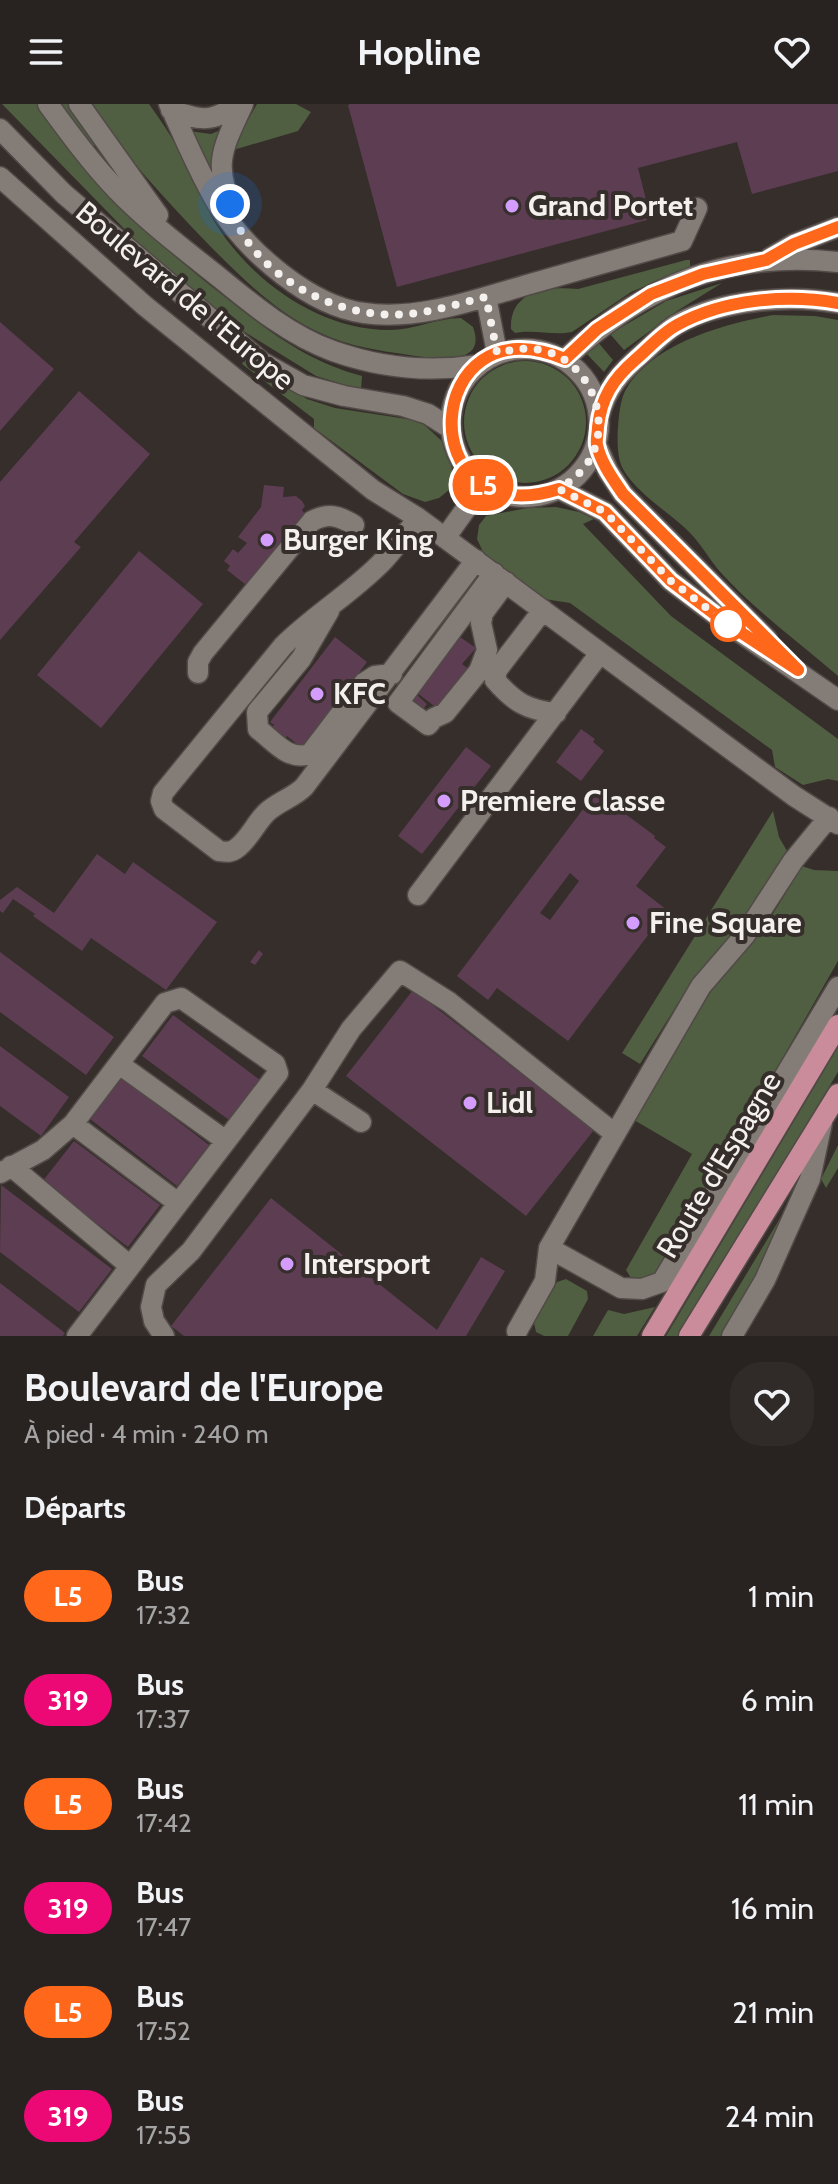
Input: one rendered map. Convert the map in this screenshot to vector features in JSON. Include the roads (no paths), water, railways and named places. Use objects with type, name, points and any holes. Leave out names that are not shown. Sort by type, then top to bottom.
[{"type":"main road","name":"Route d'Espagne","points":[[652,1336],[838,1025]]},
{"type":"main road","points":[[689,1336],[838,1094]]},
{"type":"street","name":"Boulevard de l'Europe","points":[[48,104],[118,191],[253,305],[291,329],[331,350],[368,362],[410,369],[442,370],[477,365]]},
{"type":"street","points":[[79,104],[185,250]]},
{"type":"street","points":[[170,107],[201,121],[240,104]]},
{"type":"street","points":[[240,104],[220,161],[226,191],[244,237]]},
{"type":"street","points":[[170,107],[220,209],[263,259],[317,296],[362,313],[405,315],[486,297],[682,241],[697,208]]},
{"type":"street","name":"Boulevard de l'Europe","points":[[0,129],[64,194],[262,362],[303,385],[403,406],[428,414],[450,428],[452,403],[463,381],[477,365],[497,353],[519,348],[543,350],[565,359]]},
{"type":"street","name":"Boulevard de l'Europe","points":[[0,177],[145,306],[373,490],[418,518],[794,796],[833,821]]},
{"type":"street","points":[[766,260],[794,244],[838,227]]},
{"type":"street","points":[[599,417],[594,395],[582,375],[565,359],[597,329],[651,294],[703,274],[766,260],[802,258],[838,262]]},
{"type":"street","points":[[486,297],[497,353]]},
{"type":"street","points":[[450,428],[462,463],[483,485],[511,496],[536,497],[559,489],[575,478],[588,462],[596,444],[603,400],[613,381],[676,325],[718,309],[770,299],[811,298],[838,303]]},
{"type":"street","points":[[596,444],[623,494],[798,670]]},
{"type":"street","points":[[445,538],[483,485]]},
{"type":"street","points":[[559,489],[605,512],[671,581],[838,700]]},
{"type":"street","points":[[198,673],[198,662],[203,653],[312,521],[323,515],[339,516],[354,525]]},
{"type":"street","points":[[418,518],[383,561],[305,624],[283,646],[163,793],[161,801],[164,809],[219,851],[228,853],[238,848],[266,813],[304,787],[476,560]]},
{"type":"street","points":[[500,578],[483,613],[481,623],[487,650],[479,671],[445,713],[428,725],[398,703],[500,578]]},
{"type":"street","points":[[333,604],[301,659],[257,712],[258,729],[291,756],[310,754],[364,683],[375,676],[392,674]]},
{"type":"street","points":[[543,610],[497,670],[495,680],[511,698],[534,711],[556,713]]},
{"type":"street","points":[[418,895],[600,653]]},
{"type":"street","points":[[517,1331],[545,1281],[549,1248],[701,986],[745,935],[793,861],[833,821]]},
{"type":"street","points":[[164,1336],[154,1321],[151,1307],[156,1285],[191,1251],[312,1090],[351,1029],[400,971],[449,1002],[615,1134]]},
{"type":"street","points":[[549,1248],[621,1288],[642,1289],[662,1282],[838,987]]},
{"type":"street","points":[[77,1336],[278,1073],[275,1064],[181,998],[165,1003],[73,1124],[43,1150],[6,1170],[130,1266]]},
{"type":"street","points":[[119,1064],[226,1141]]},
{"type":"street","points":[[312,1090],[361,1122]]},
{"type":"street","points":[[732,1336],[765,1280],[810,1179],[822,1120]]},
{"type":"street","points":[[73,1124],[178,1203]]},
{"type":"place","name":"Grand Portet","points":[[512,206]]},
{"type":"place","name":"Burger King","points":[[267,540]]},
{"type":"place","name":"KFC","points":[[317,694]]},
{"type":"place","name":"Premiere Classe","points":[[444,801]]},
{"type":"place","name":"Fine Square","points":[[633,923]]},
{"type":"place","name":"Lidl","points":[[470,1103]]},
{"type":"place","name":"Intersport","points":[[287,1264]]}]
